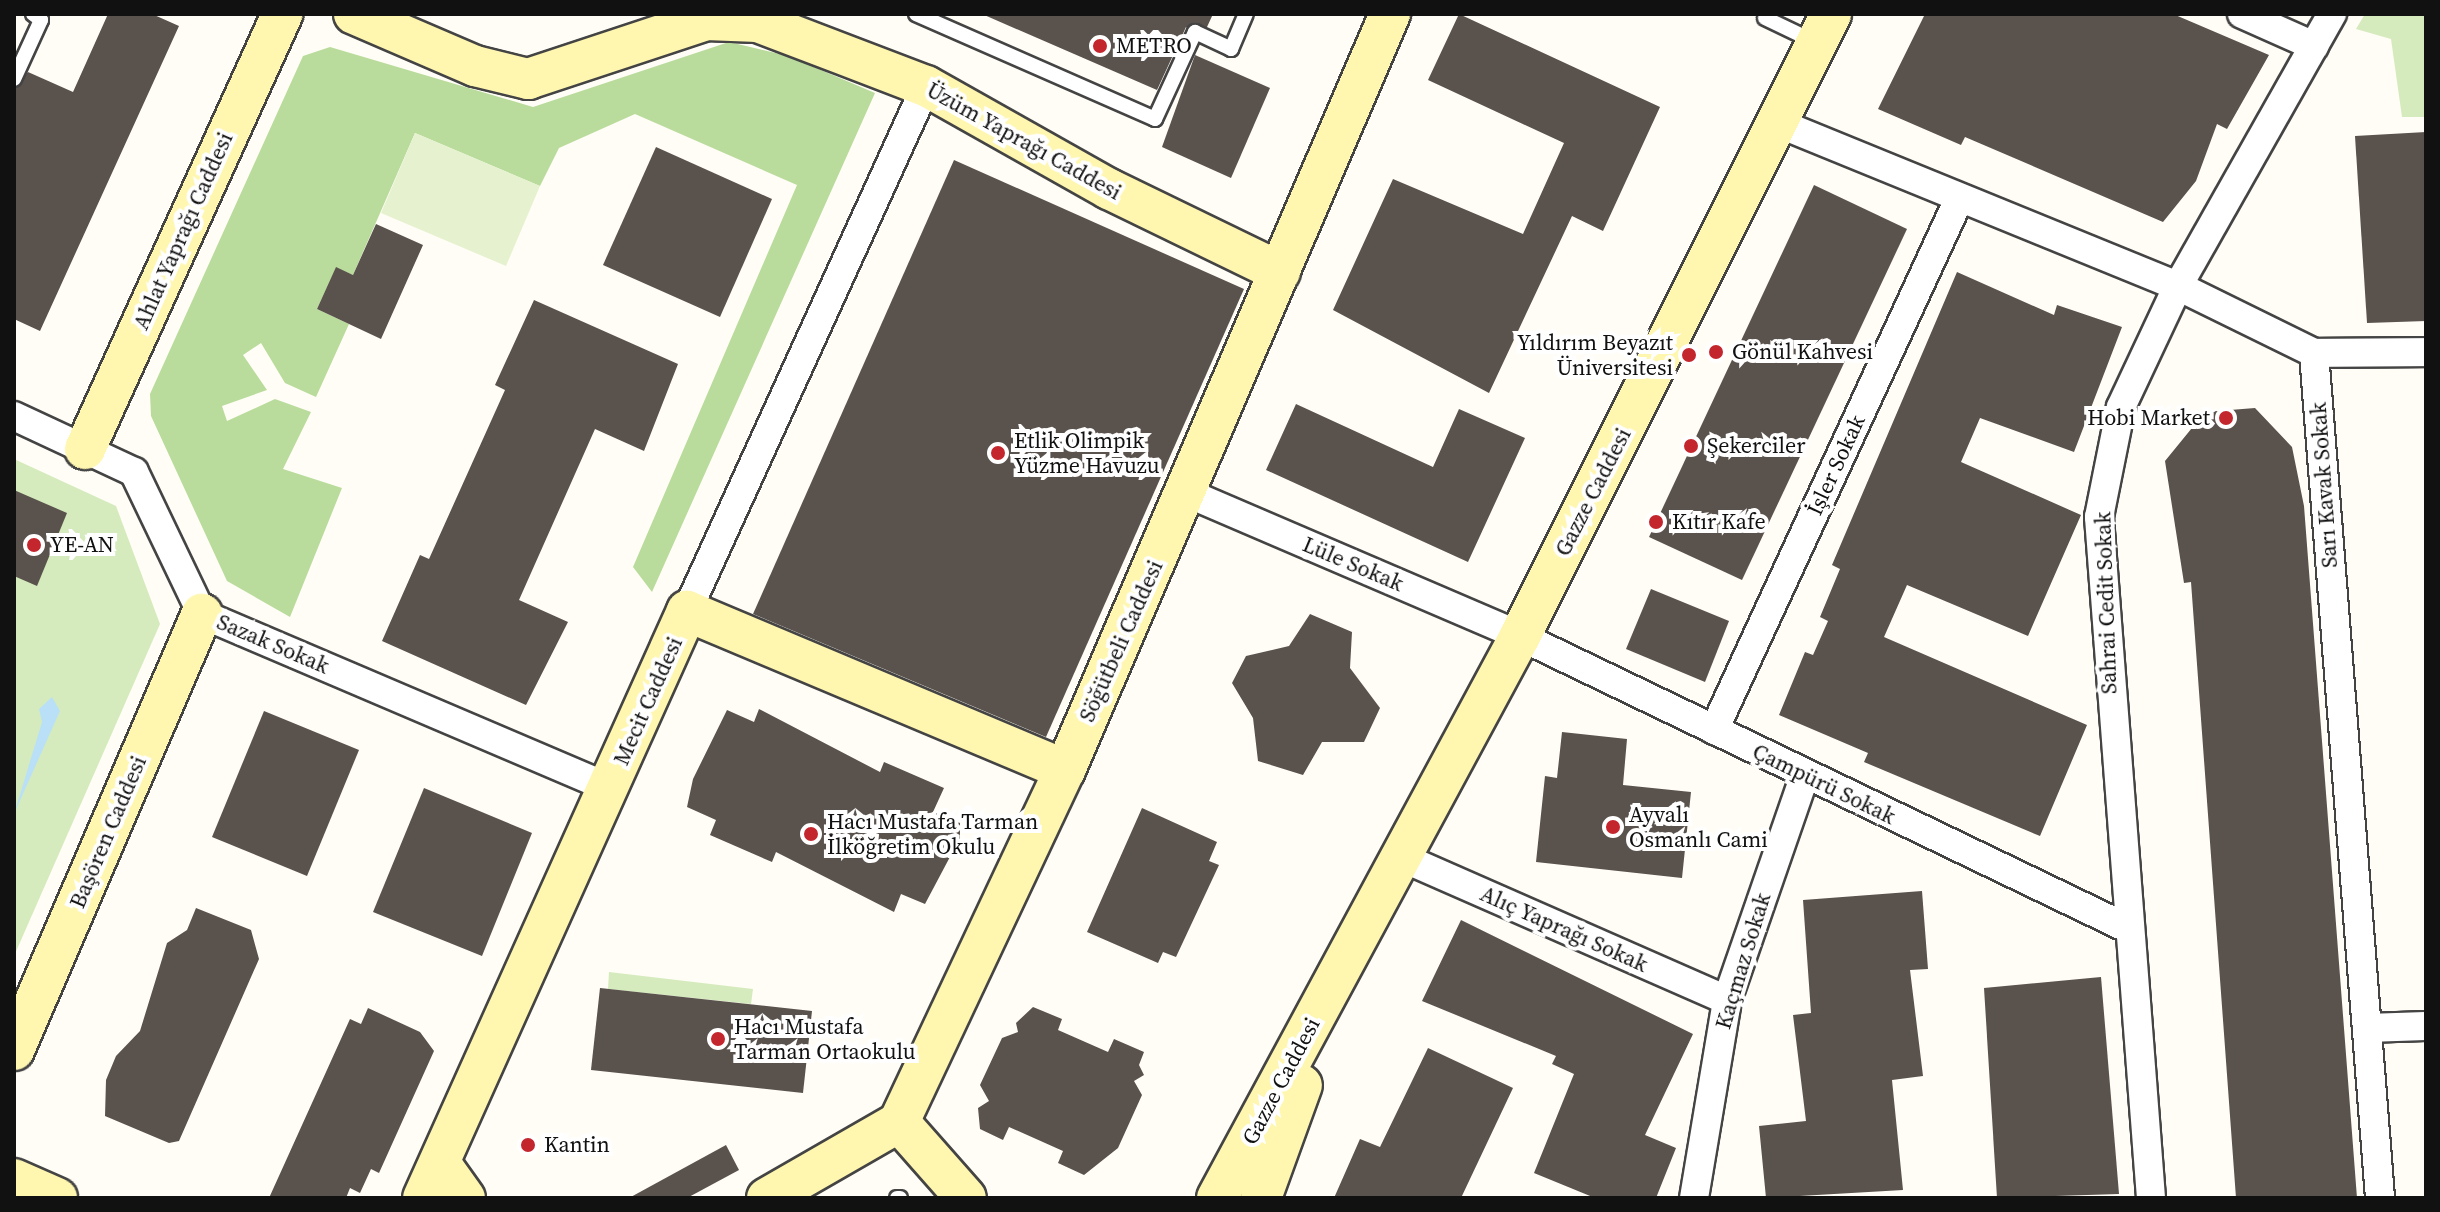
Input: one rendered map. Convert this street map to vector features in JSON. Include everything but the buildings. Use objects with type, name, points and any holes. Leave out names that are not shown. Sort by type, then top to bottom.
[{"type":"street","name":"Ahlat Yaprağı Caddesi","points":[[85,449],[282,14]]},
{"type":"street","name":"Üzüm Yaprağı Caddesi","points":[[354,14],[475,66],[528,79],[685,25],[741,19],[926,86],[1109,189],[1280,272]]},
{"type":"street","name":"Söğütbeli Caddesi","points":[[899,1122],[1065,770],[1187,493],[1390,14]]},
{"type":"street","points":[[2242,14],[2314,46]]},
{"type":"street","name":"Sahrai Cedit Sokak","points":[[2151,1198],[2099,517],[2121,407],[2178,286],[2332,14]]},
{"type":"street","name":"Gazze Caddesi","points":[[1217,1198],[1520,636],[1824,28]]},
{"type":"street","points":[[687,611],[926,86]]},
{"type":"street","points":[[1778,123],[2178,286],[2314,353],[2426,352]]},
{"type":"street","name":"İşler Sokak","points":[[1714,730],[1959,199]]},
{"type":"street","name":"Sarı Kavak Sokak","points":[[2314,353],[2380,1198]]},
{"type":"street","name":"Sazak Sokak","points":[[14,416],[134,472],[202,614],[609,788]]},
{"type":"street","name":"Lüle Sokak","points":[[1187,493],[1520,636]]},
{"type":"street","name":"Mecit Caddesi","points":[[423,1198],[687,611],[1065,770]]},
{"type":"street","name":"Başören Caddesi","points":[[14,1050],[202,614]]},
{"type":"street","name":"Çampürü Sokak","points":[[1520,636],[2129,929]]},
{"type":"street","name":"Kaçmaz Sokak","points":[[1694,1198],[1727,1000],[1805,775]]},
{"type":"street","name":"Alıç Yaprağı Sokak","points":[[1401,857],[1727,1000]]},
{"type":"street","name":"Gazze Caddesi","points":[[1244,1198],[1344,964]]},
{"type":"street","name":"Gazze Caddesi","points":[[1261,1198],[1344,964]]},
{"type":"street","points":[[2367,1028],[2426,1026]]},
{"type":"street","points":[[767,1198],[899,1122],[966,1198]]},
{"type":"street","points":[[440,1163],[465,1198]]},
{"type":"street","points":[[14,1179],[57,1198]]},
{"type":"lane","points":[[14,79],[41,20],[33,14]]},
{"type":"lane","points":[[916,14],[1155,119],[1195,32],[1231,49],[1246,14]]},
{"type":"lane","points":[[1765,18],[1824,28]]},
{"type":"green space","points":[[2365,14],[2426,14],[2426,117],[2402,117],[2391,39],[2356,29]]},
{"type":"green space","points":[[729,42],[788,56],[875,93],[652,592],[633,567],[797,185],[635,114],[559,148],[540,186],[415,133],[353,275],[336,268],[317,309],[349,324],[316,397],[285,383],[261,343],[243,355],[267,390],[222,406],[227,421],[275,399],[311,412],[283,469],[342,488],[290,617],[227,581],[151,416],[150,394],[303,56],[330,47],[533,107]]},
{"type":"green space","points":[[415,133],[540,186],[506,266],[381,213]]},
{"type":"green space","points":[[14,459],[116,506],[160,624],[14,956]]},
{"type":"green space","points":[[609,972],[753,989],[751,1004],[608,989]]},
{"type":"water","points":[[52,697],[60,711],[14,814],[42,722],[39,709]]},
{"type":"place","name":"METRO","points":[[1100,46]]},
{"type":"place","name":"Gönül Kahvesi","points":[[1716,352]]},
{"type":"place","name":"Yıldırım Beyazıt Üniversitesi","points":[[1689,355]]},
{"type":"place","name":"Hobi Market","points":[[2226,418]]},
{"type":"place","name":"Şekerciler","points":[[1691,446]]},
{"type":"place","name":"Etlik Olimpik Yüzme Havuzu","points":[[998,453]]},
{"type":"place","name":"Kıtır Kafe","points":[[1656,522]]},
{"type":"place","name":"YE-AN","points":[[34,545]]},
{"type":"place","name":"Ayvalı Osmanlı Cami","points":[[1613,827]]},
{"type":"place","name":"Hacı Mustafa Tarman İlköğretim Okulu","points":[[811,834]]},
{"type":"place","name":"Hacı Mustafa Tarman Ortaokulu","points":[[718,1039]]},
{"type":"place","name":"Kantin","points":[[528,1145]]}]
